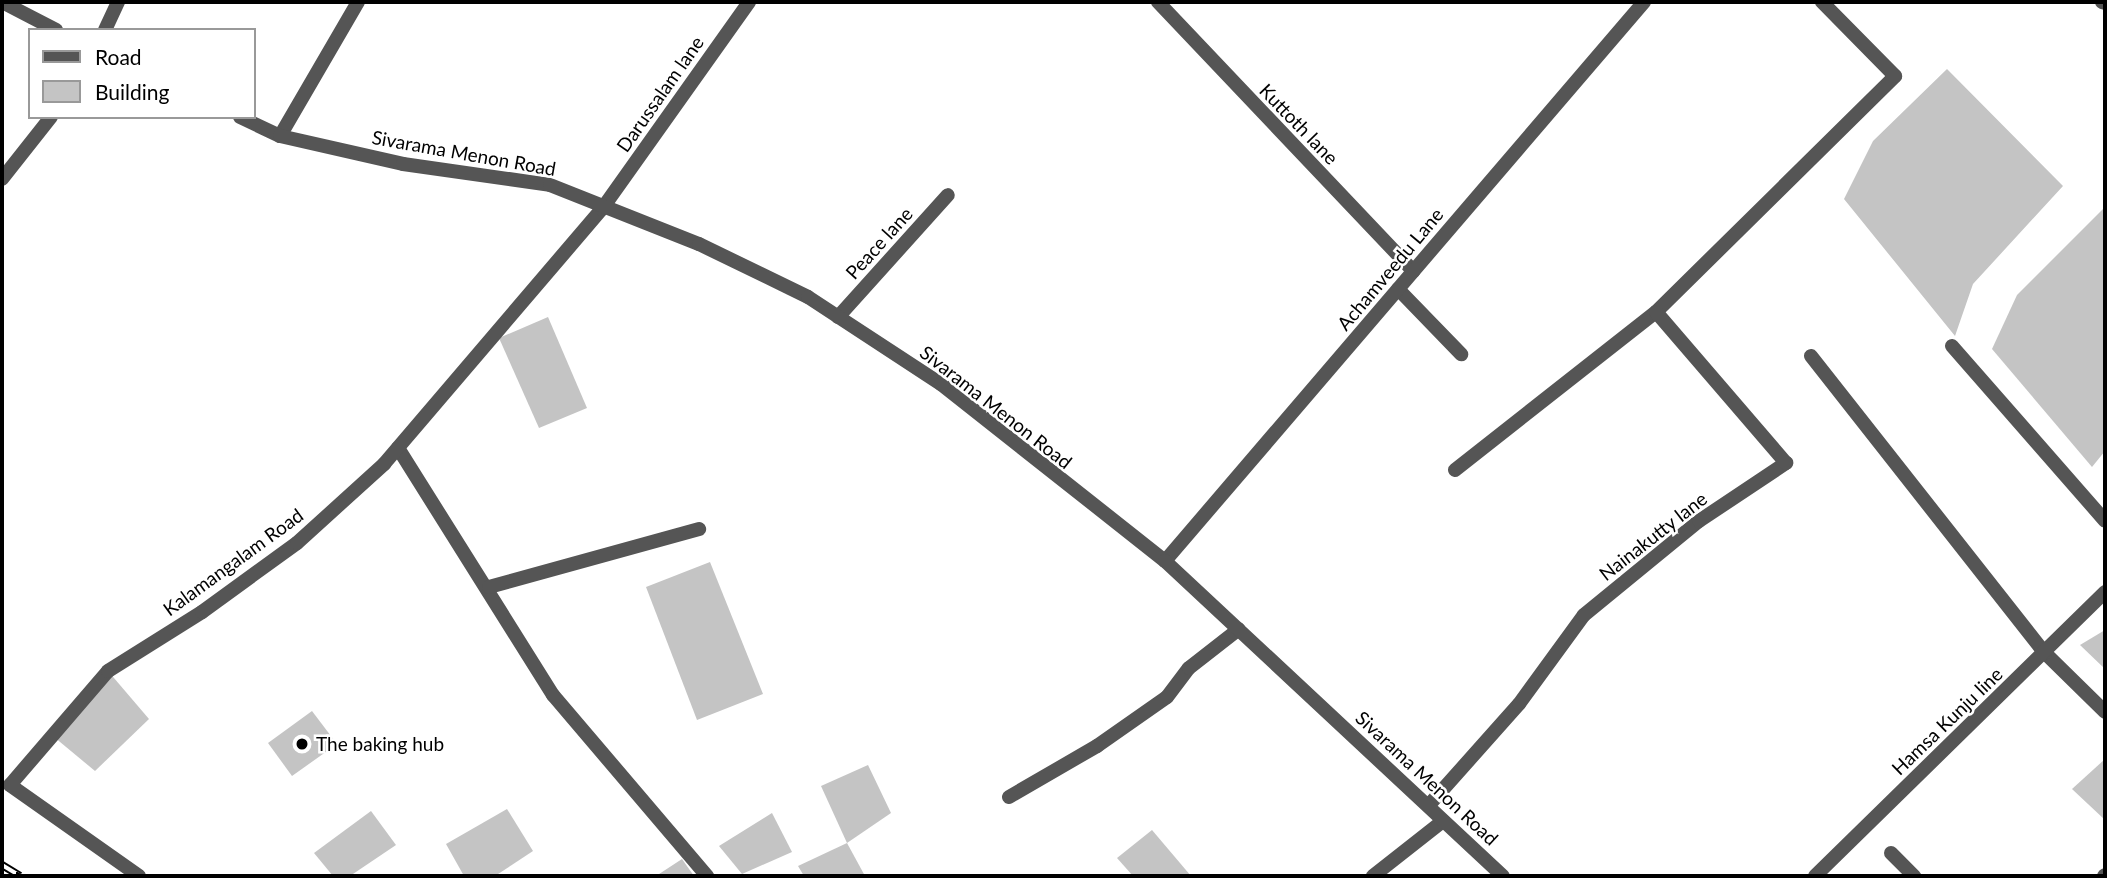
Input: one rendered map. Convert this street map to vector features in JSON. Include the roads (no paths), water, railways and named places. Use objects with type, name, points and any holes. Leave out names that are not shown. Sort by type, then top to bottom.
[{"type":"street","points":[[2,2],[52,28]]},
{"type":"street","points":[[106,28],[118,2]]},
{"type":"street","points":[[280,136],[358,2]]},
{"type":"street","name":"Darussalam lane","points":[[602,209],[749,2]]},
{"type":"street","name":"Kuttoth lane","points":[[1158,2],[1413,271]]},
{"type":"street","name":"Achamveedu Lane","points":[[1165,561],[1644,2]]},
{"type":"street","points":[[1455,470],[1656,312],[1895,76],[1822,2]]},
{"type":"street","points":[[2,179],[49,119]]},
{"type":"street","name":"Sivarama Menon Road","points":[[244,119],[280,136],[402,164],[550,185],[602,209],[699,244],[808,297],[941,384],[1084,501],[1165,561],[1503,876]]},
{"type":"street","name":"Peace lane","points":[[838,317],[948,195]]},
{"type":"street","name":"Kalamangalam Road","points":[[139,876],[10,785],[108,671],[202,612],[297,544],[398,448],[602,209]]},
{"type":"street","points":[[1398,289],[1461,354]]},
{"type":"street","name":"Nainakutty lane","points":[[1429,805],[1519,704],[1584,615],[1699,521],[1786,463],[1656,312]]},
{"type":"street","points":[[1952,346],[2105,521]]},
{"type":"street","points":[[1811,356],[2045,653],[2105,712]]},
{"type":"street","points":[[398,448],[489,587],[553,695],[707,876]]},
{"type":"street","points":[[489,587],[699,529]]},
{"type":"street","name":"Hamsa Kunju line","points":[[1815,876],[2105,592]]},
{"type":"street","points":[[1009,797],[1097,746],[1167,697],[1189,668],[1239,629]]},
{"type":"street","points":[[1373,876],[1443,821]]},
{"type":"street","points":[[1891,853],[1914,876]]},
{"type":"railway","points":[[2,865],[20,876]]},
{"type":"place","name":"The baking hub","points":[[302,744]]}]
